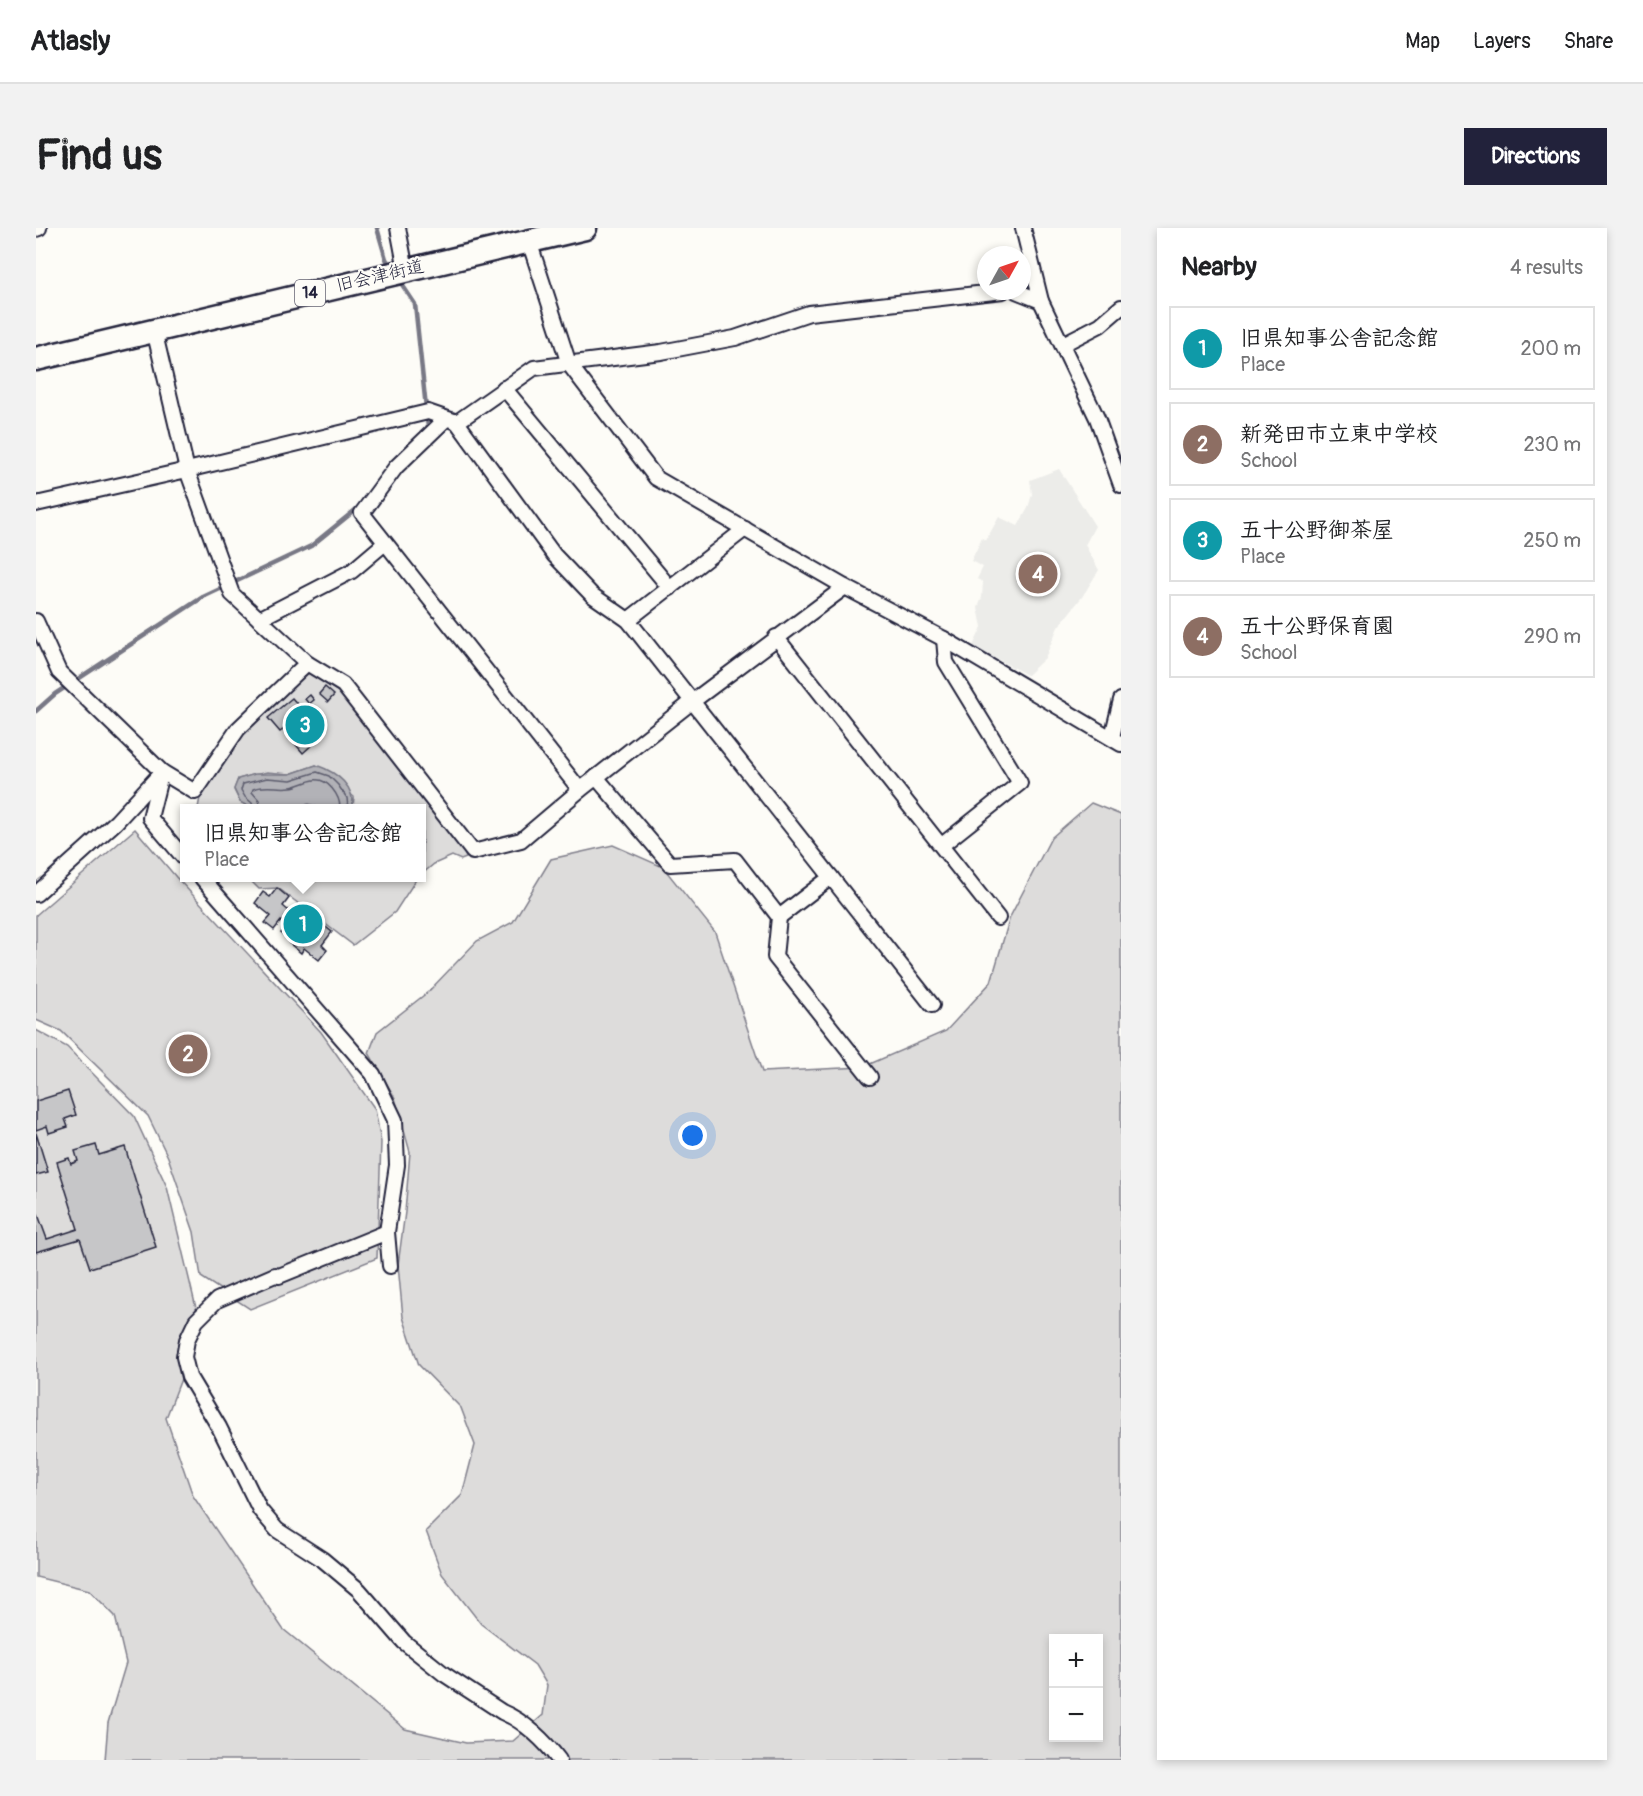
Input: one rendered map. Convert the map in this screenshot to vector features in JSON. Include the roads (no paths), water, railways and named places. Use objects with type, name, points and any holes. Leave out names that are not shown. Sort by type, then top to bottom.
[{"type":"main road","name":"旧会津街道","points":[[36,359],[585,228]]},
{"type":"street","points":[[398,228],[406,270]]},
{"type":"street","points":[[1023,228],[1041,301],[1097,418],[1117,464],[1121,485]]},
{"type":"street","points":[[529,241],[570,364],[656,478],[845,587],[944,639],[1119,742],[1121,700]]},
{"type":"street","points":[[580,790],[362,513],[396,467],[451,421],[534,368],[661,352],[735,338],[809,313],[977,294]]},
{"type":"street","points":[[1031,297],[1041,301]]},
{"type":"street","points":[[1063,344],[1100,325],[1121,307]]},
{"type":"street","points":[[154,330],[188,470],[232,594],[307,663],[343,685],[473,852],[521,840],[596,777],[693,701],[845,587]]},
{"type":"street","points":[[504,388],[670,588]]},
{"type":"street","points":[[36,504],[428,412],[451,421],[554,555],[592,595],[628,620],[932,1005]]},
{"type":"street","points":[[628,620],[745,529]]},
{"type":"street","points":[[259,619],[352,571],[385,543]]},
{"type":"street","points":[[36,621],[59,672],[162,772],[195,792],[238,729],[307,663]]},
{"type":"street","points":[[776,637],[998,918]]},
{"type":"street","points":[[942,845],[1020,783],[946,663],[944,639]]},
{"type":"street","points":[[162,772],[150,818],[180,853]]},
{"type":"street","points":[[36,894],[117,822],[162,772]]},
{"type":"street","points":[[596,777],[670,864],[735,860],[779,917],[775,957],[870,1077]]},
{"type":"street","points":[[779,917],[831,877]]},
{"type":"street","points":[[205,882],[373,1074],[395,1120],[397,1165],[387,1232],[390,1266]]},
{"type":"street","points":[[387,1232],[217,1300],[196,1321],[187,1340],[184,1357],[189,1377],[219,1427],[260,1510],[278,1530],[322,1559],[359,1590],[404,1642],[444,1674],[502,1712],[513,1716],[548,1745],[559,1760]]},
{"type":"water","points":[[316,765],[330,771],[347,786],[353,804],[244,804],[240,802],[234,789],[238,779],[255,774],[290,774]]},
{"type":"waterway","points":[[377,228],[386,259],[392,268]]},
{"type":"waterway","points":[[399,280],[415,304],[428,427],[426,431]]},
{"type":"waterway","points":[[36,711],[55,694],[203,597],[311,546],[359,507]]},
{"type":"place","name":"五十公野保育園","points":[[1038,574]]},
{"type":"place","name":"五十公野御茶屋","points":[[305,725]]},
{"type":"place","name":"旧県知事公舎記念館","points":[[303,924]]},
{"type":"place","name":"新発田市立東中学校","points":[[188,1054]]}]
